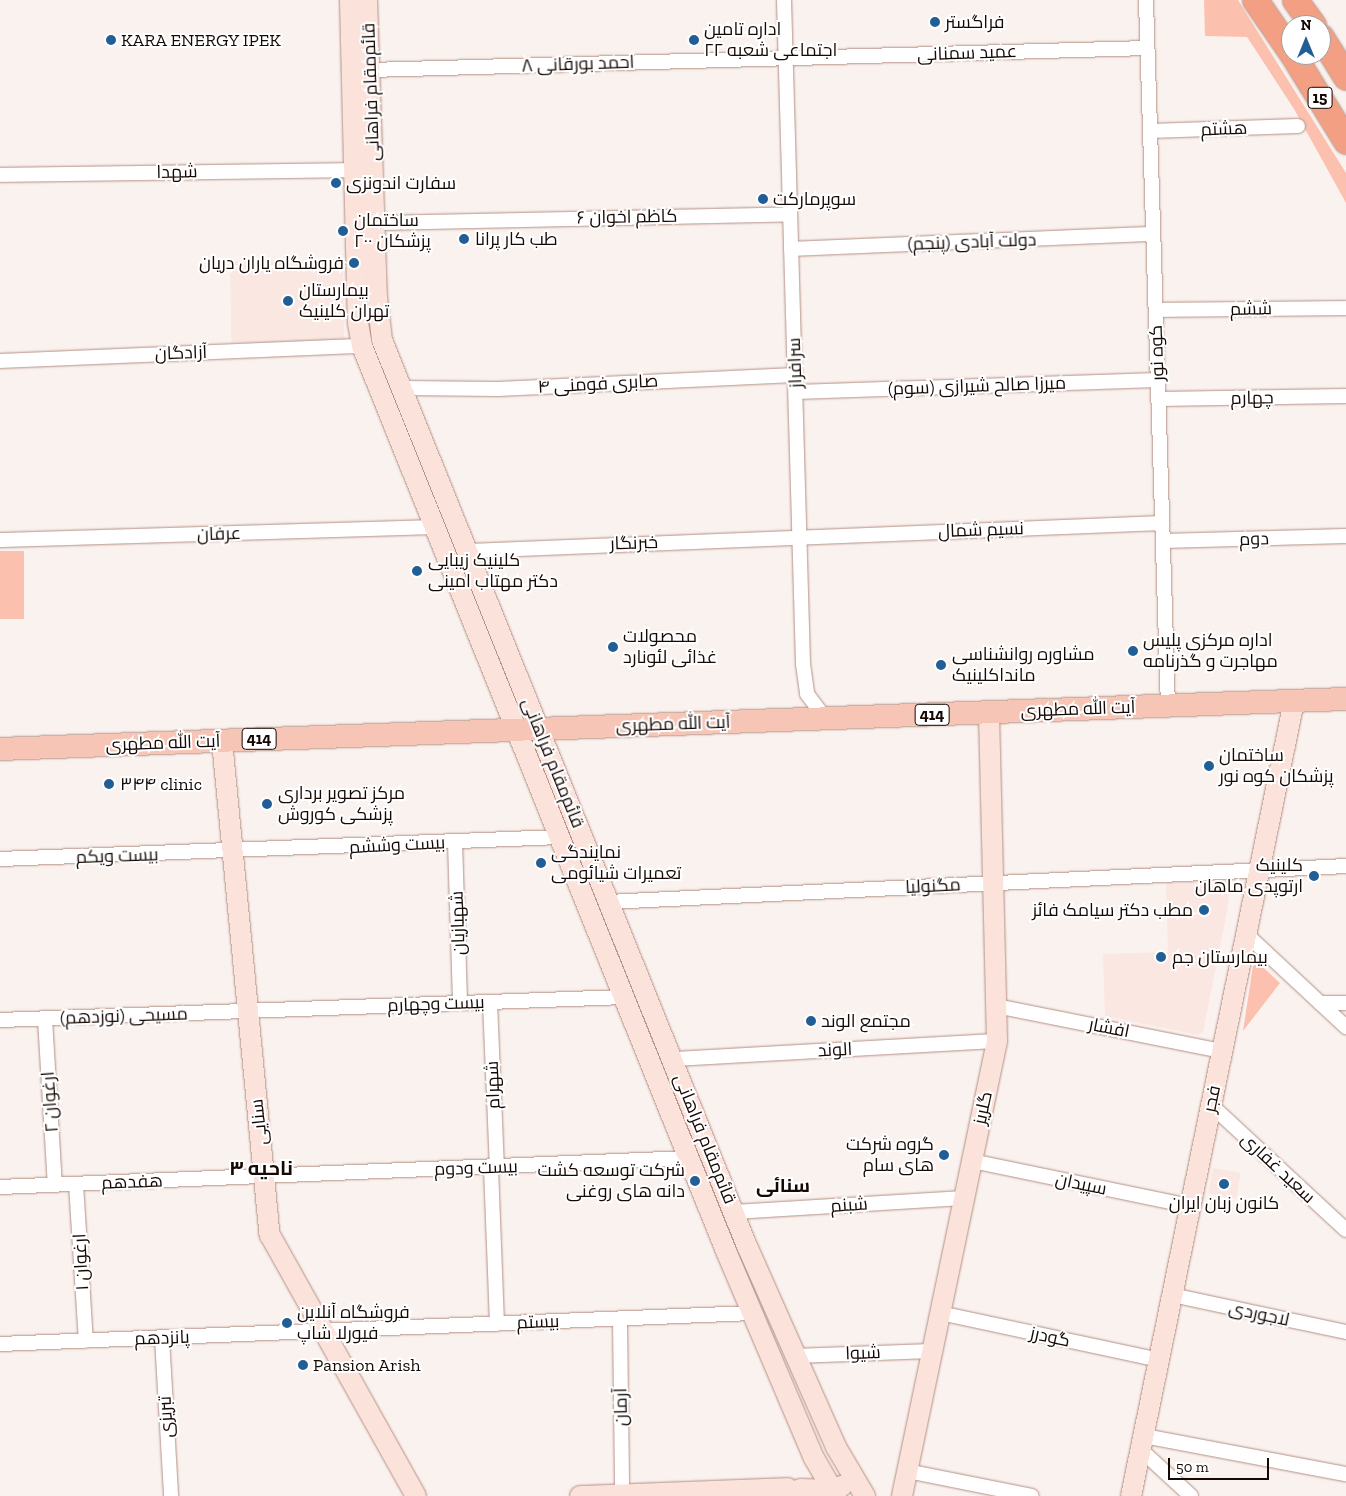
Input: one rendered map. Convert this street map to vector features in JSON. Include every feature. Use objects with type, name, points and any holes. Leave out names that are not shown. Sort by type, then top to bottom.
[{"type":"highway","name":"15","points":[[1255,0],[1281,38]]},
{"type":"highway","points":[[1295,0],[1306,15]]},
{"type":"highway","name":"15","points":[[1331,53],[1346,77]]},
{"type":"highway","name":"15","points":[[1299,65],[1346,141]]},
{"type":"main road","name":"قائم‌مقام فراهانی","points":[[350,0],[358,323],[362,346],[437,527],[608,902],[794,1356],[836,1448],[860,1488]]},
{"type":"main road","name":"قائم‌مقام فراهانی","points":[[368,0],[374,222],[378,318],[382,340],[468,551],[529,730],[560,837],[688,1158],[814,1458],[807,1492]]},
{"type":"main road","name":"آیت الله مطهری","points":[[0,749],[1346,699]]},
{"type":"main road","name":"فجر","points":[[1131,1496],[1294,701]]},
{"type":"main road","name":"گلریز","points":[[902,1496],[997,1041],[989,712]]},
{"type":"main road","name":"سنایی","points":[[222,741],[270,1234],[416,1496]]},
{"type":"main road","points":[[580,1496],[807,1492],[860,1488]]},
{"type":"street","name":"سرافراز","points":[[784,0],[804,684],[812,704],[826,718]]},
{"type":"street","name":"کوه نور","points":[[1146,0],[1168,706]]},
{"type":"street","name":"عمید سمنانی","points":[[786,59],[1147,48]]},
{"type":"street","name":"احمد بورقانی ۸","points":[[370,70],[786,59]]},
{"type":"street","name":"هشتم","points":[[1150,132],[1298,126]]},
{"type":"street","name":"شهدا","points":[[0,175],[354,170]]},
{"type":"street","name":"کاظم اخوان ۶","points":[[374,222],[790,214]]},
{"type":"street","name":"دولت آبادی (پنجم)","points":[[791,249],[1153,234]]},
{"type":"street","name":"ششم","points":[[1156,310],[1346,308]]},
{"type":"street","name":"آزادگان","points":[[0,361],[362,346]]},
{"type":"street","name":"صابری فومنی ۴","points":[[402,388],[498,389],[795,375]]},
{"type":"street","name":"میرزا صالح شیرازی (سوم)","points":[[796,392],[1158,380]]},
{"type":"street","name":"چهارم","points":[[1158,399],[1346,396]]},
{"type":"street","name":"نسیم شمال","points":[[800,536],[1162,523]]},
{"type":"street","name":"عرفان","points":[[0,540],[437,527]]},
{"type":"street","name":"خبرنگار","points":[[468,551],[800,536]]},
{"type":"street","name":"دوم","points":[[1163,541],[1346,536]]},
{"type":"street","name":"بیست وششم","points":[[233,852],[560,837]]},
{"type":"street","name":"شهبازیان","points":[[455,842],[460,1003]]},
{"type":"street","name":"بیست ویکم","points":[[0,859],[233,852]]},
{"type":"street","name":"مگنولیا","points":[[608,902],[1346,866]]},
{"type":"street","points":[[1246,934],[1346,1027]]},
{"type":"street","name":"بیست وچهارم","points":[[248,1011],[623,997]]},
{"type":"street","name":"شهرام","points":[[490,1002],[497,1324]]},
{"type":"street","points":[[1320,1003],[1346,1003]]},
{"type":"street","name":"افشار","points":[[996,1006],[1222,1051]]},
{"type":"street","name":"مسیحی (نوزدهم)","points":[[0,1020],[248,1011]]},
{"type":"street","name":"ارغوان ۲","points":[[45,1019],[55,1185]]},
{"type":"street","name":"الوند","points":[[673,1059],[997,1041]]},
{"type":"street","name":"سعید غفاری","points":[[1211,1105],[1346,1230]]},
{"type":"street","name":"بیست ودوم","points":[[264,1176],[688,1158]]},
{"type":"street","name":"سپیدان","points":[[972,1162],[1190,1206]]},
{"type":"street","name":"هفدهم","points":[[0,1187],[264,1176]]},
{"type":"street","name":"ارغوان ۱","points":[[76,1184],[86,1341]]},
{"type":"street","name":"شبنم","points":[[734,1212],[964,1198]]},
{"type":"street","name":"لاجوردی","points":[[1172,1295],[1346,1332]]},
{"type":"street","name":"بیستم","points":[[325,1331],[752,1313]]},
{"type":"street","name":"گودرز","points":[[940,1313],[1159,1360]]},
{"type":"street","name":"آرمان","points":[[620,1319],[622,1494]]},
{"type":"street","name":"پانزدهم","points":[[0,1344],[325,1331]]},
{"type":"street","name":"تبریزی","points":[[162,1338],[171,1496]]},
{"type":"street","name":"شیوا","points":[[794,1356],[932,1350]]},
{"type":"street","points":[[1142,1443],[1346,1474]]},
{"type":"street","points":[[1142,1443],[1191,1496]]},
{"type":"street","points":[[907,1471],[1032,1496]]},
{"type":"shaded area","points":[[1204,0],[1238,0],[1346,173],[1346,203],[1294,109],[1247,37],[1205,36]]},
{"type":"shaded area","name":"بیمارستان تهران کلینیک","points":[[343,259],[344,341],[231,343],[230,261]]},
{"type":"shaded area","points":[[0,551],[24,551],[24,619],[0,619]]},
{"type":"shaded area","name":"بیمارستان جم","points":[[1227,881],[1230,886],[1227,912],[1203,1032],[1198,1035],[1105,1016],[1103,954],[1168,952],[1166,882]]},
{"type":"shaded area","points":[[1254,959],[1280,983],[1243,1031]]},
{"type":"shaded area","name":"کانون زبان ایران","points":[[1213,1168],[1241,1173],[1236,1198],[1208,1194]]},
{"type":"place","name":"فراگستر","points":[[935,22]]},
{"type":"place","name":"KARA ENERGY IPEK","points":[[111,40]]},
{"type":"place","name":"اداره تامین اجتماعی شعبه ۲۲","points":[[694,40]]},
{"type":"place","name":"سفارت اندونزی","points":[[336,183]]},
{"type":"place","name":"سوپرمارکت","points":[[763,199]]},
{"type":"place","name":"ساختمان پزشکان ۲۰۰","points":[[343,231]]},
{"type":"place","name":"طب کار پرانا","points":[[464,239]]},
{"type":"place","name":"فروشگاه یاران دریان","points":[[354,263]]},
{"type":"place","name":"بیمارستان تهران کلینیک","points":[[288,301]]},
{"type":"place","name":"کلینیک زیبایی دکتر مهتاب امینی","points":[[417,571]]},
{"type":"place","name":"محصولات غذائی لئونارد","points":[[613,647]]},
{"type":"place","name":"اداره مرکزی پلیس مهاجرت و گذرنامه","points":[[1133,651]]},
{"type":"place","name":"مشاوره روانشناسی مانداکلینیک","points":[[941,665]]},
{"type":"place","name":"ساختمان پزشکان کوه نور","points":[[1209,766]]},
{"type":"place","name":"۳۴۴ clinic","points":[[109,784]]},
{"type":"place","name":"مرکز تصویر برداری پزشکی کوروش","points":[[267,804]]},
{"type":"place","name":"نمایندگی تعمیرات شیائومی","points":[[541,863]]},
{"type":"place","name":"کلینیک ارتوپدی ماهان","points":[[1314,876]]},
{"type":"place","name":"مطب دکتر سیامک فائز","points":[[1204,910]]},
{"type":"place","name":"بیمارستان جم","points":[[1161,957]]},
{"type":"place","name":"مجتمع الوند","points":[[811,1021]]},
{"type":"place","name":"گروه شرکت های سام","points":[[944,1155]]},
{"type":"place","name":"شرکت توسعه کشت دانه های روغنی","points":[[695,1181]]},
{"type":"place","name":"کانون زبان ایران","points":[[1224,1184]]},
{"type":"place","name":"فروشگاه آنلاین فیورلا شاپ","points":[[287,1323]]},
{"type":"place","name":"Pansion Arish","points":[[303,1365]]},
{"type":"district","name":"ناحیه ۳","points":[[261,1168]]},
{"type":"district","name":"سنائی","points":[[783,1186]]}]
